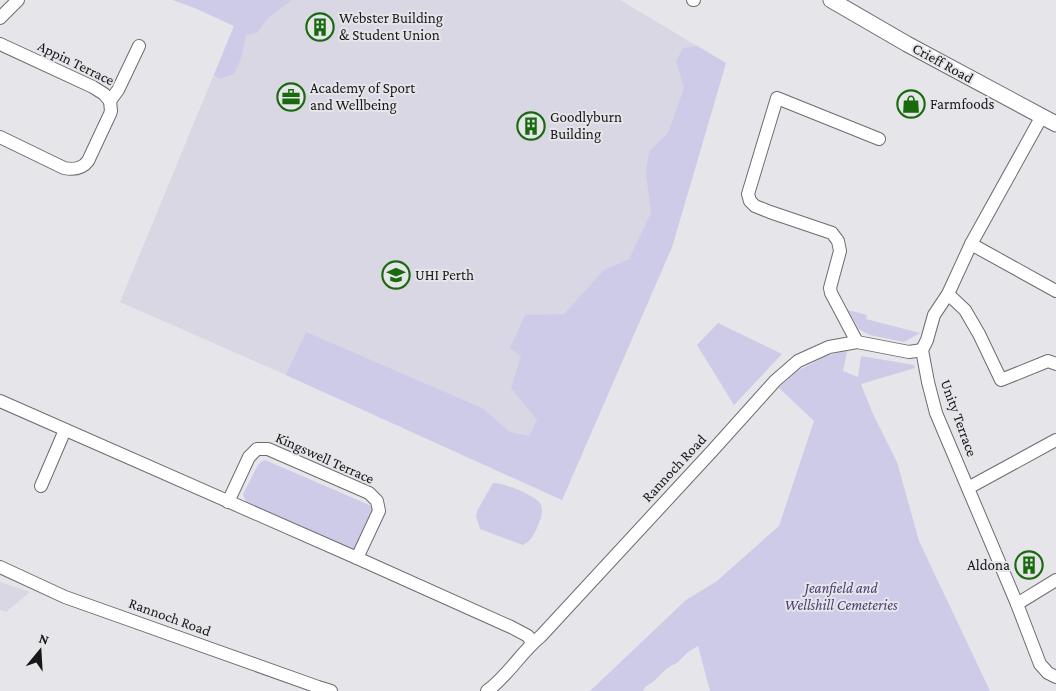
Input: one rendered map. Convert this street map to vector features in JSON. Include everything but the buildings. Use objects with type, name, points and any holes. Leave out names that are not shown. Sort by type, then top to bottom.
[{"type":"main road","name":"Crieff Road","points":[[831,0],[1056,124]]},
{"type":"street","points":[[0,18],[18,0]]},
{"type":"street","name":"Appin Terrace","points":[[0,44],[93,88],[104,94],[110,101],[118,90],[139,46]]},
{"type":"street","points":[[857,342],[830,288],[840,250],[838,241],[832,233],[755,206],[748,194],[777,98],[879,139]]},
{"type":"street","points":[[0,137],[64,168],[80,168],[88,161],[106,123],[111,111],[110,101]]},
{"type":"street","points":[[922,350],[934,315],[948,294],[972,244],[1042,116]]},
{"type":"street","points":[[972,244],[1056,291]]},
{"type":"street","points":[[948,294],[965,310],[970,318],[1001,380],[1048,361],[1056,364]]},
{"type":"street","name":"Rannoch Road","points":[[487,691],[497,684],[532,643],[541,636],[775,381],[798,361],[830,348],[857,342],[908,352],[922,350]]},
{"type":"street","name":"Unity Terrace","points":[[922,350],[936,413],[1017,604],[1040,664],[1048,673],[1056,677]]},
{"type":"street","points":[[0,401],[511,627],[528,636],[532,643]]},
{"type":"street","points":[[41,486],[65,430]]},
{"type":"street","points":[[968,488],[1056,440]]},
{"type":"street","name":"Kingswell Terrace","points":[[228,502],[249,457],[258,449],[268,449],[277,452],[369,493],[377,501],[379,511],[358,558]]},
{"type":"street","name":"Rannoch Road","points":[[0,567],[65,597],[331,691]]},
{"type":"street","points":[[1017,604],[1056,580]]},
{"type":"shaded area","name":"UHI Perth","points":[[173,0],[620,0],[726,63],[672,247],[562,500],[120,302],[234,26]]},
{"type":"shaded area","points":[[0,582],[30,592],[6,612],[0,610]]},
{"type":"green space","points":[[173,0],[292,0],[268,18],[257,33],[246,35],[242,56],[234,74],[220,79],[214,75],[234,26]]},
{"type":"green space","points":[[697,46],[726,63],[672,247],[562,500],[286,375],[306,332],[482,408],[510,432],[529,436],[537,420],[511,388],[521,357],[510,348],[525,315],[564,314],[604,270],[629,259],[651,213],[646,173],[649,152],[668,133],[684,88],[676,61],[683,48]]},
{"type":"green space","points":[[848,310],[867,315],[866,319],[920,333],[904,342],[870,335],[859,329]]},
{"type":"green space","points":[[718,323],[782,354],[734,405],[697,345]]},
{"type":"green space","name":"Jeanfield and Wellshill Cemeteries","points":[[846,351],[843,371],[858,377],[861,356],[914,365],[915,368],[861,384],[873,414],[897,462],[919,541],[990,691],[710,691],[698,646],[666,669],[645,687],[643,691],[590,691],[686,600],[717,581],[779,526],[814,421],[779,388],[797,371],[826,356]]},
{"type":"green space","points":[[265,460],[372,507],[374,513],[356,552],[246,503],[243,494],[258,465]]},
{"type":"green space","points":[[493,483],[519,490],[534,498],[541,505],[542,514],[537,528],[530,540],[523,545],[480,529],[476,516],[477,511]]},
{"type":"place","name":"Webster Building & Student Union","points":[[320,27]]},
{"type":"place","name":"Academy of Sport and Wellbeing","points":[[291,97]]},
{"type":"place","name":"Farmfoods","points":[[911,104]]},
{"type":"place","name":"Goodlyburn Building","points":[[531,126]]},
{"type":"place","name":"UHI Perth","points":[[396,275]]},
{"type":"place","name":"Aldona","points":[[1029,565]]}]
